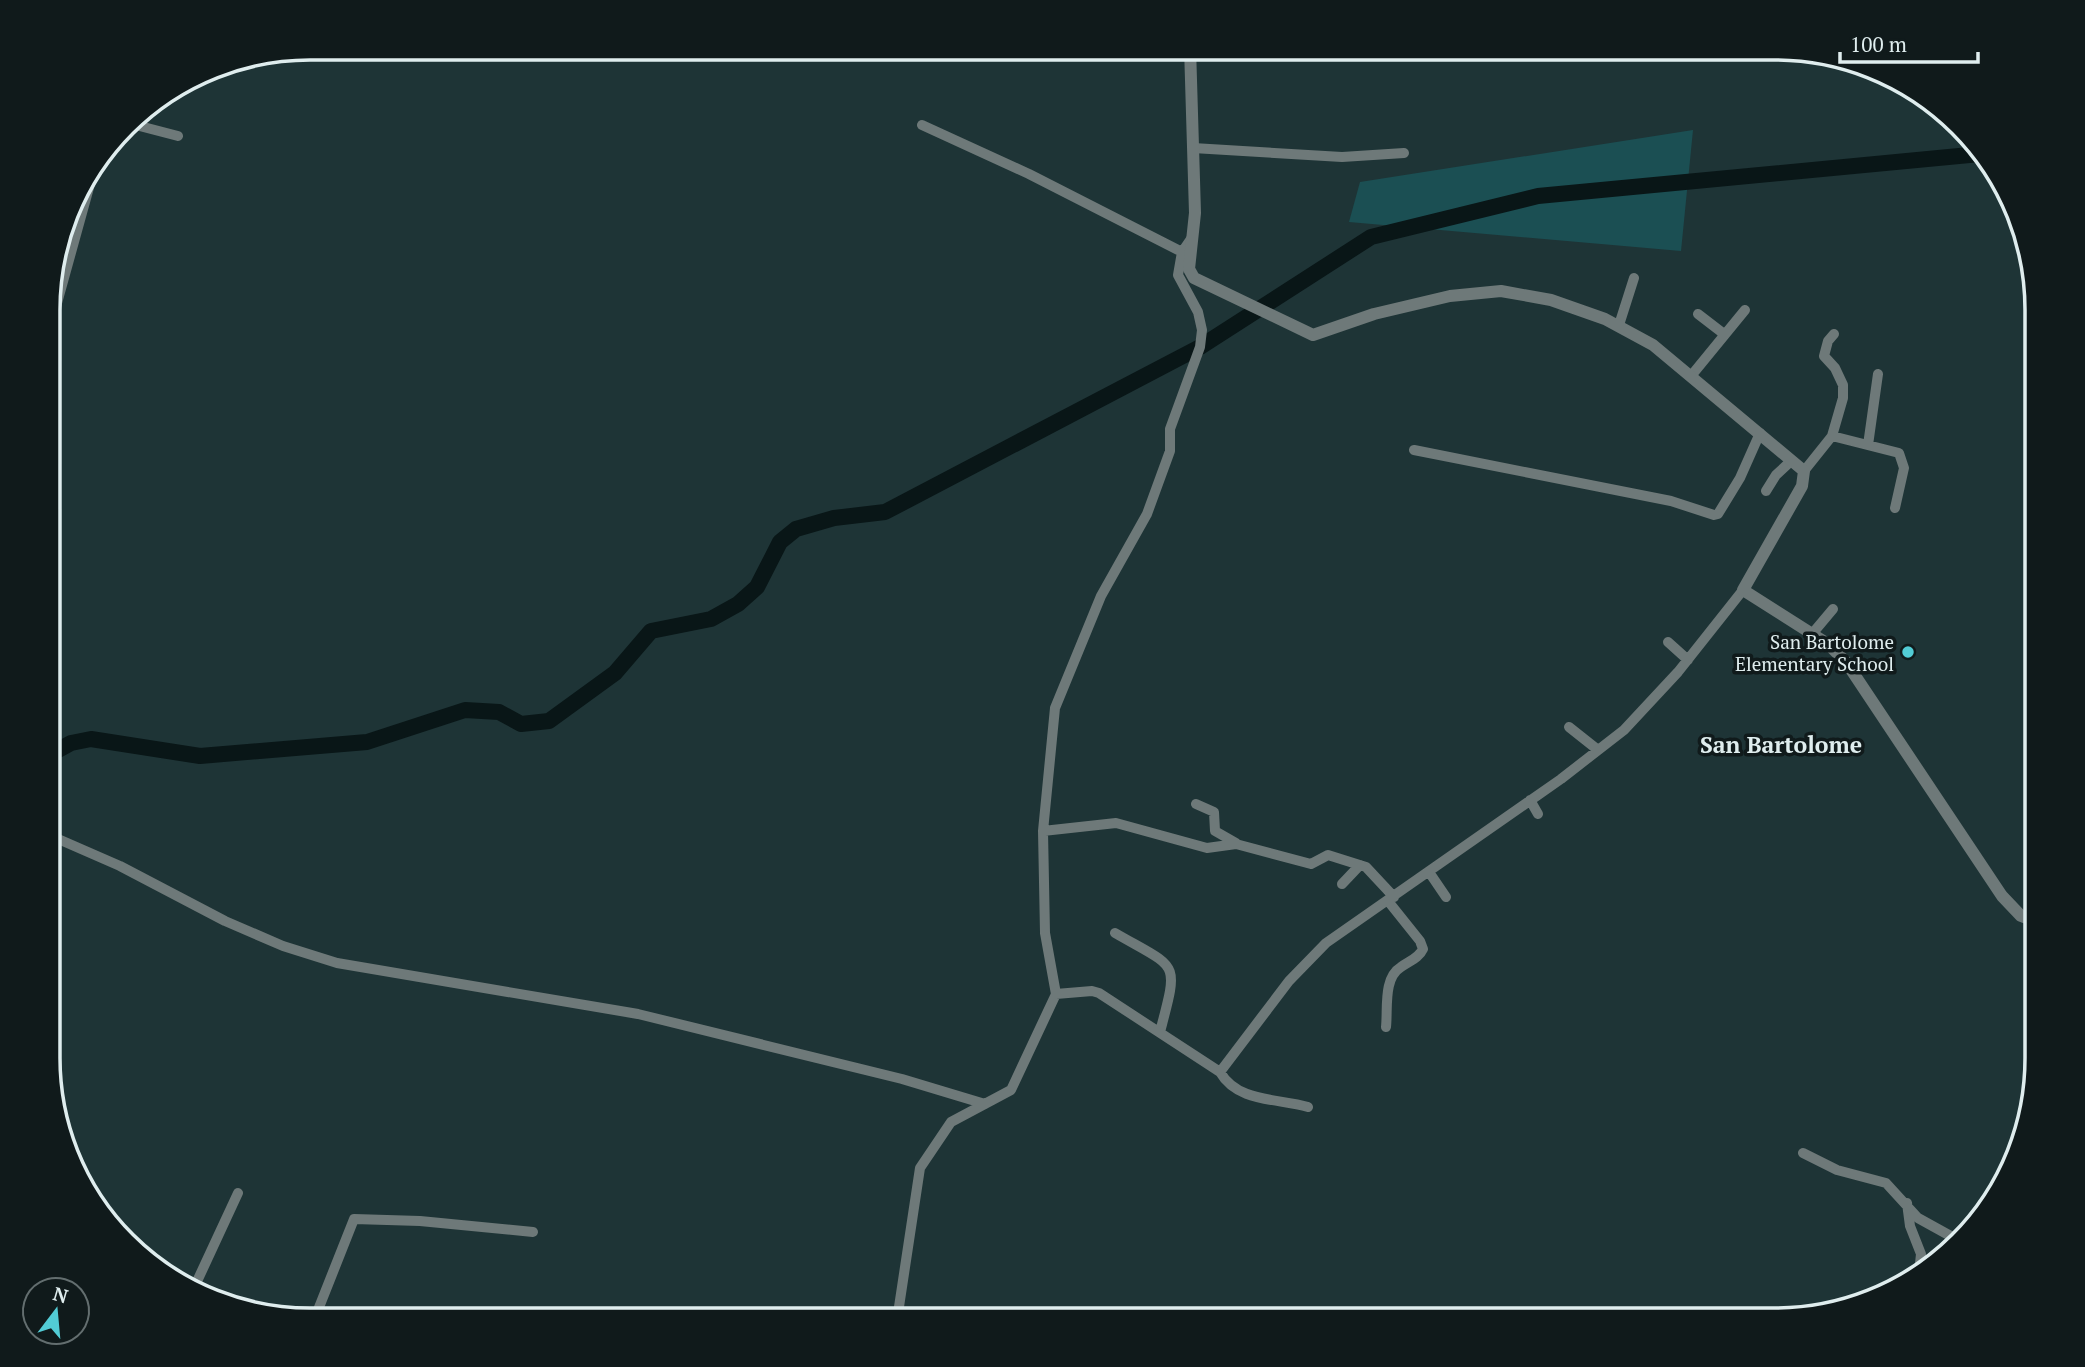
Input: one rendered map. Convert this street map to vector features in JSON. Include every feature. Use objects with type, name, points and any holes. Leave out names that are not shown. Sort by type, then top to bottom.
[{"type":"street","points":[[1190,60],[1194,236],[1189,269],[1194,278],[1310,334],[1318,334],[1409,305],[1493,291],[1538,297],[1619,325],[1653,345],[1804,471]]},
{"type":"street","points":[[922,125],[1018,169],[1182,252]]},
{"type":"street","points":[[140,126],[178,136]]},
{"type":"street","points":[[1193,148],[1342,158],[1404,153]]},
{"type":"street","points":[[60,295],[87,195]]},
{"type":"street","points":[[899,1308],[920,1168],[951,1122],[1011,1090],[1056,994],[1045,933],[1043,831],[1055,708],[1101,596],[1147,514],[1170,451],[1170,429],[1200,347],[1202,330],[1198,312],[1178,275],[1182,252],[1194,236]]},
{"type":"street","points":[[1619,325],[1634,278]]},
{"type":"street","points":[[1691,376],[1745,310]]},
{"type":"street","points":[[1698,314],[1724,334]]},
{"type":"street","points":[[1220,1072],[1289,981],[1326,943],[1598,750],[1643,713],[1688,660],[1743,590],[1802,486],[1804,471],[1832,436],[1843,398],[1839,376],[1824,356],[1828,341],[1834,334]]},
{"type":"street","points":[[1868,445],[1878,374]]},
{"type":"street","points":[[1415,450],[1671,501],[1716,514],[1728,502],[1760,433]]},
{"type":"street","points":[[1832,436],[1903,457],[1904,468],[1895,508]]},
{"type":"street","points":[[1766,491],[1776,475],[1791,461]]},
{"type":"street","points":[[1743,590],[1838,654],[1858,678],[2009,906],[2025,918]]},
{"type":"street","points":[[1812,634],[1833,609]]},
{"type":"street","points":[[1668,642],[1688,660]]},
{"type":"street","points":[[1569,727],[1598,750]]},
{"type":"street","points":[[1530,800],[1538,814]]},
{"type":"street","points":[[1196,804],[1214,812],[1215,831],[1236,844],[1311,864],[1326,855],[1368,869],[1423,949],[1419,956],[1394,971],[1390,979],[1386,1027]]},
{"type":"street","points":[[1043,831],[1116,823],[1207,848],[1236,844]]},
{"type":"street","points":[[60,839],[128,870],[225,921],[283,946],[337,963],[628,1011],[902,1079],[985,1104]]},
{"type":"street","points":[[1342,884],[1360,865]]},
{"type":"street","points":[[1429,872],[1446,897]]},
{"type":"street","points":[[1115,933],[1162,960],[1171,972],[1173,981],[1160,1032]]},
{"type":"street","points":[[1056,994],[1092,991],[1100,993],[1220,1072],[1228,1084],[1265,1102],[1283,1100],[1308,1107]]},
{"type":"street","points":[[1802,1153],[1837,1170],[1886,1184],[1906,1202],[1918,1218],[1950,1236]]},
{"type":"street","points":[[197,1281],[238,1193]]},
{"type":"street","points":[[1906,1202],[1910,1226],[1921,1255],[1920,1261]]},
{"type":"street","points":[[319,1308],[354,1219],[420,1221],[533,1232]]},
{"type":"shaded area","points":[[1693,130],[1681,251],[1349,222],[1360,182]]},
{"type":"waterway","points":[[60,749],[71,743],[91,739],[200,756],[367,742],[465,710],[499,712],[521,724],[549,721],[615,673],[651,631],[711,619],[738,604],[757,587],[780,542],[796,529],[834,518],[885,512],[1200,347],[1371,237],[1538,196],[1972,155]]},
{"type":"place","name":"San Bartolome Elementary School","points":[[1908,652]]},
{"type":"district","name":"San Bartolome","points":[[1781,744]]}]
